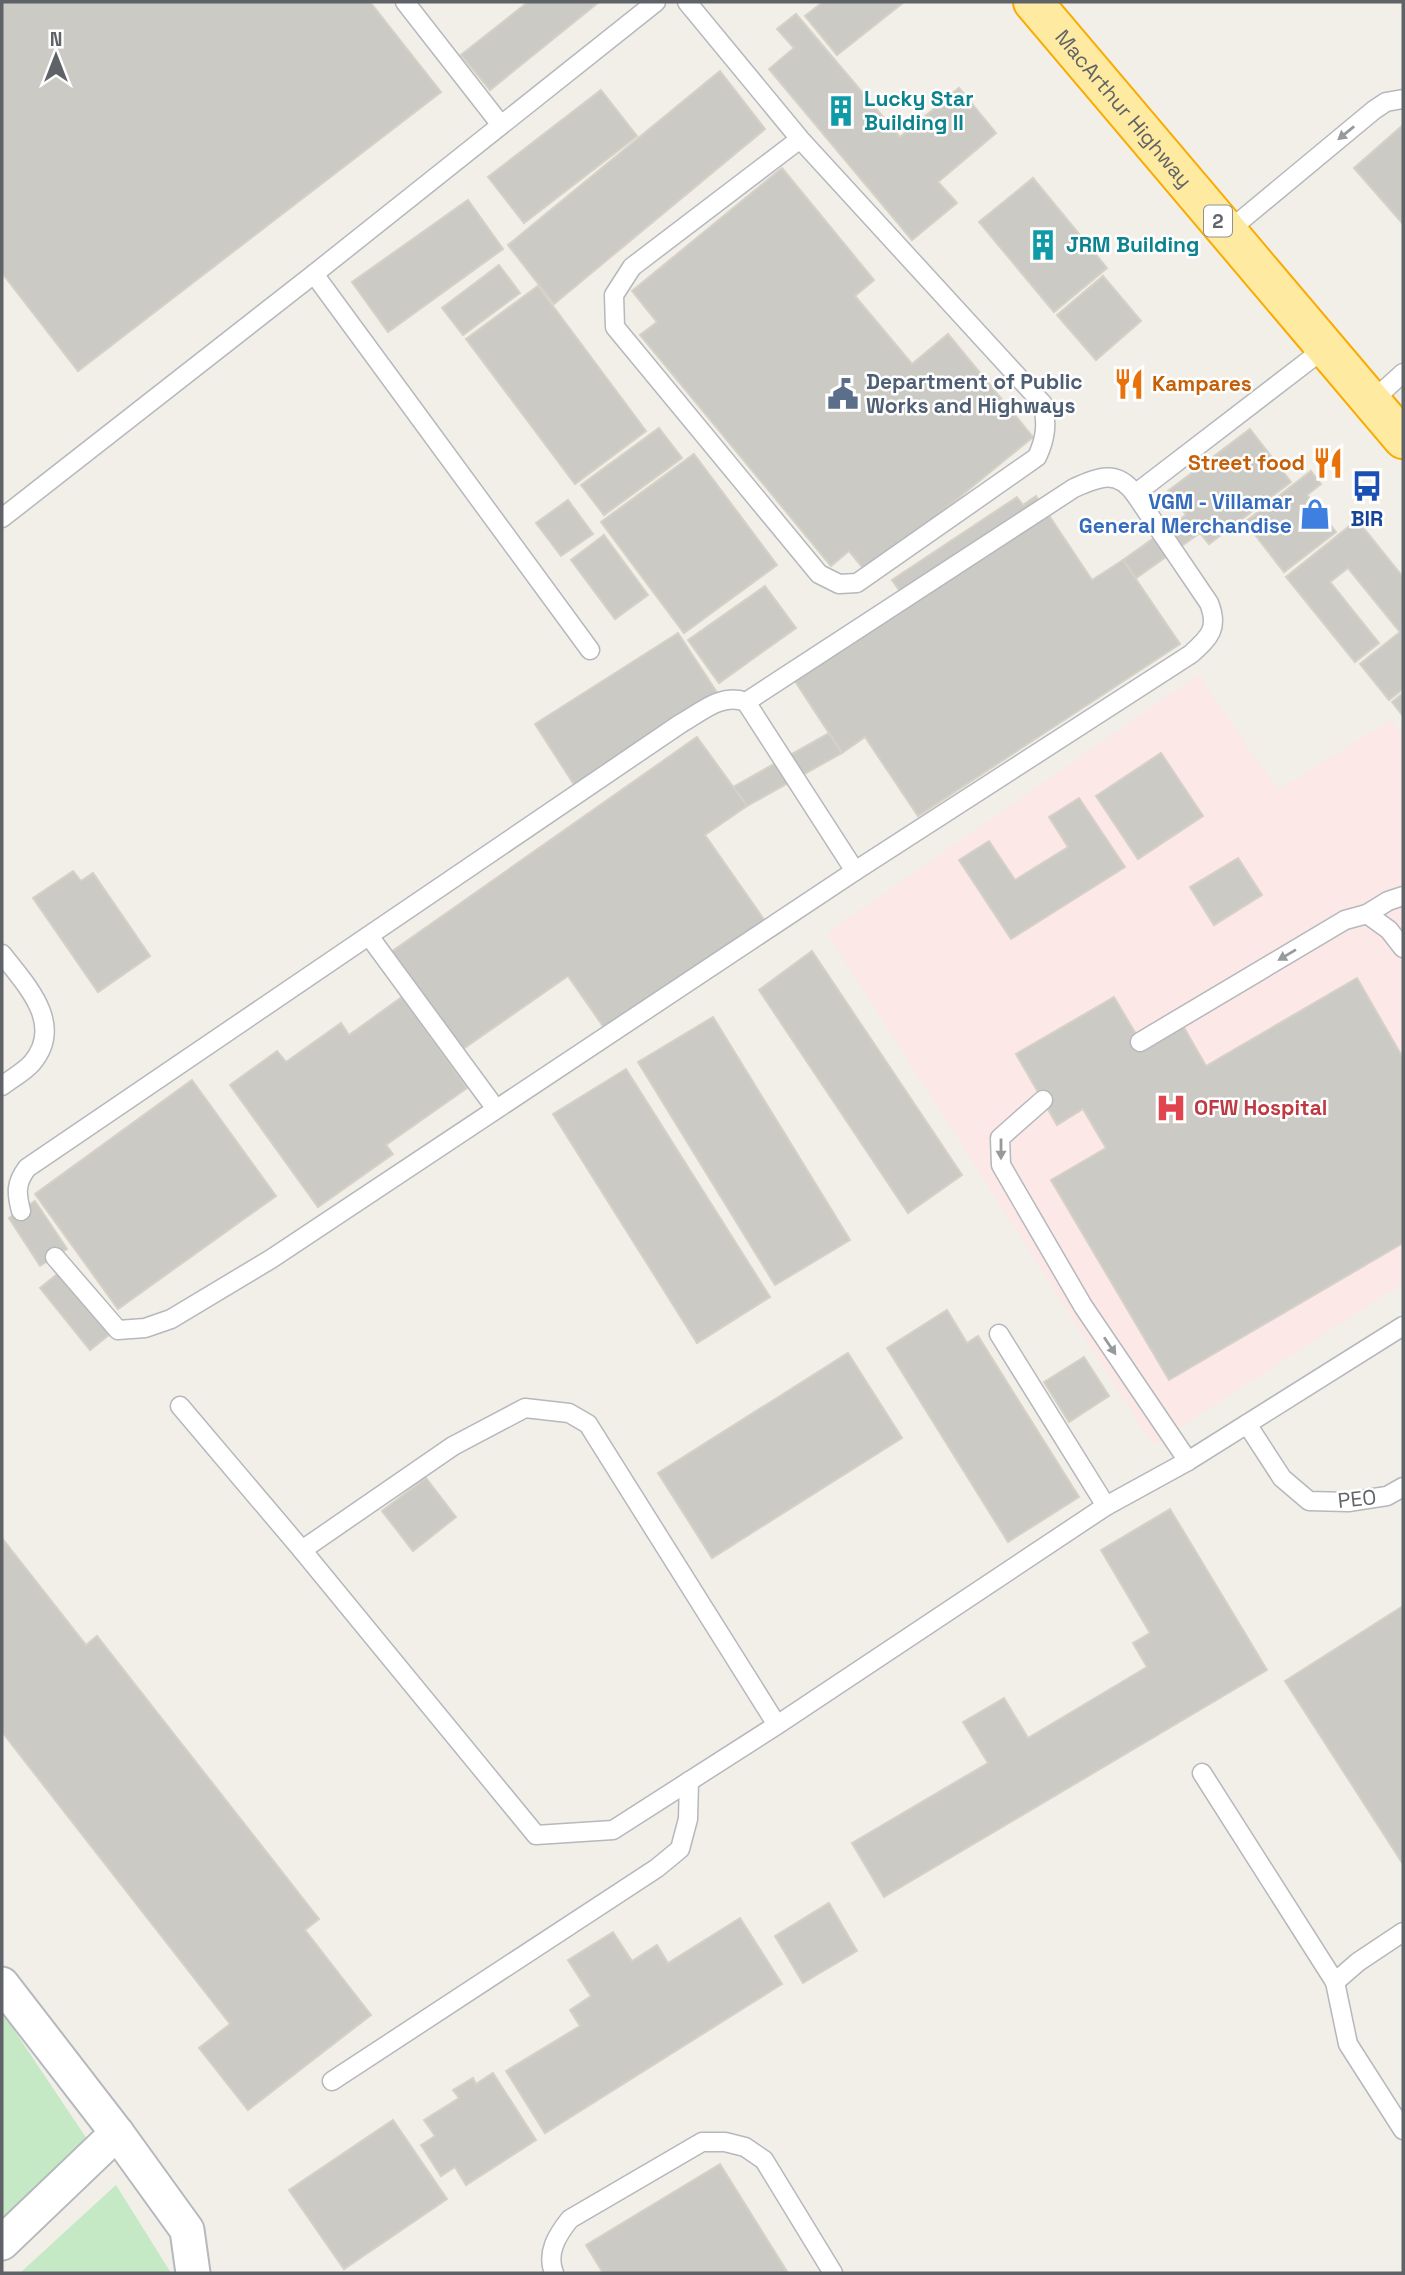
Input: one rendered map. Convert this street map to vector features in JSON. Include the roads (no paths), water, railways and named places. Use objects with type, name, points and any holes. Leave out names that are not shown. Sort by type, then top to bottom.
[{"type":"highway","name":"MacArthur Highway","points":[[1033,2],[1403,439]]},
{"type":"street","points":[[2,1984],[117,2133],[187,2230],[193,2273]]},
{"type":"street","points":[[2,2243],[117,2133]]},
{"type":"lane","points":[[405,2],[501,125]]},
{"type":"lane","points":[[2,518],[656,2]]},
{"type":"lane","points":[[687,2],[800,139],[1043,404],[1047,424],[1044,442],[1037,457],[857,583],[839,584],[819,574],[615,327],[614,295],[632,267],[800,139]]},
{"type":"lane","points":[[1227,232],[1374,110],[1386,102],[1403,99]]},
{"type":"lane","points":[[314,274],[590,650]]},
{"type":"lane","points":[[1135,494],[1325,348]]},
{"type":"lane","points":[[1371,402],[1403,373]]},
{"type":"lane","points":[[55,1257],[118,1330],[145,1328],[171,1319],[206,1300],[855,871],[1191,654],[1209,637],[1213,614],[1209,603],[1129,485],[1111,477],[1074,488],[746,702]]},
{"type":"lane","points":[[21,1210],[16,1194],[18,1181],[27,1168],[680,724],[720,701],[737,699],[746,702],[855,871]]},
{"type":"lane","points":[[1140,1042],[1345,920],[1367,914],[1388,901],[1403,896]]},
{"type":"lane","points":[[1367,914],[1388,930],[1403,948]]},
{"type":"lane","points":[[369,936],[496,1109]]},
{"type":"lane","points":[[2,954],[31,990],[41,1009],[45,1026],[42,1046],[32,1064],[2,1086]]},
{"type":"lane","points":[[1042,1100],[1000,1138],[1001,1165],[1083,1306],[1188,1461]]},
{"type":"lane","points":[[180,1406],[536,1835],[613,1830],[777,1725],[1106,1506],[1188,1461],[1403,1325]]},
{"type":"lane","points":[[999,1334],[1106,1506]]},
{"type":"lane","points":[[302,1550],[453,1446],[525,1408],[569,1413],[588,1424],[777,1725]]},
{"type":"lane","name":"PEO","points":[[1247,1424],[1282,1478],[1309,1501],[1348,1502],[1387,1496],[1403,1487]]},
{"type":"lane","points":[[1202,1773],[1335,1982],[1348,2044],[1403,2130]]},
{"type":"lane","points":[[332,2081],[657,1868],[680,1849],[688,1819],[689,1781]]},
{"type":"lane","points":[[1335,1982],[1358,1962],[1403,1933]]},
{"type":"lane","points":[[554,2273],[551,2267],[552,2249],[559,2233],[570,2219],[702,2142],[725,2142],[745,2147],[764,2160],[833,2273]]},
{"type":"place","name":"Lucky Star Building II","points":[[841,111]]},
{"type":"place","name":"JRM Building","points":[[1043,245]]},
{"type":"place","name":"Kampares","points":[[1129,384]]},
{"type":"place","name":"Department of Public Works and Highways","points":[[843,394]]},
{"type":"place","name":"Street food","points":[[1328,463]]},
{"type":"place","name":"BIR","points":[[1367,486]]},
{"type":"place","name":"VGM - Villamar General Merchandise","points":[[1315,514]]},
{"type":"place","name":"OFW Hospital","points":[[1171,1108]]}]
